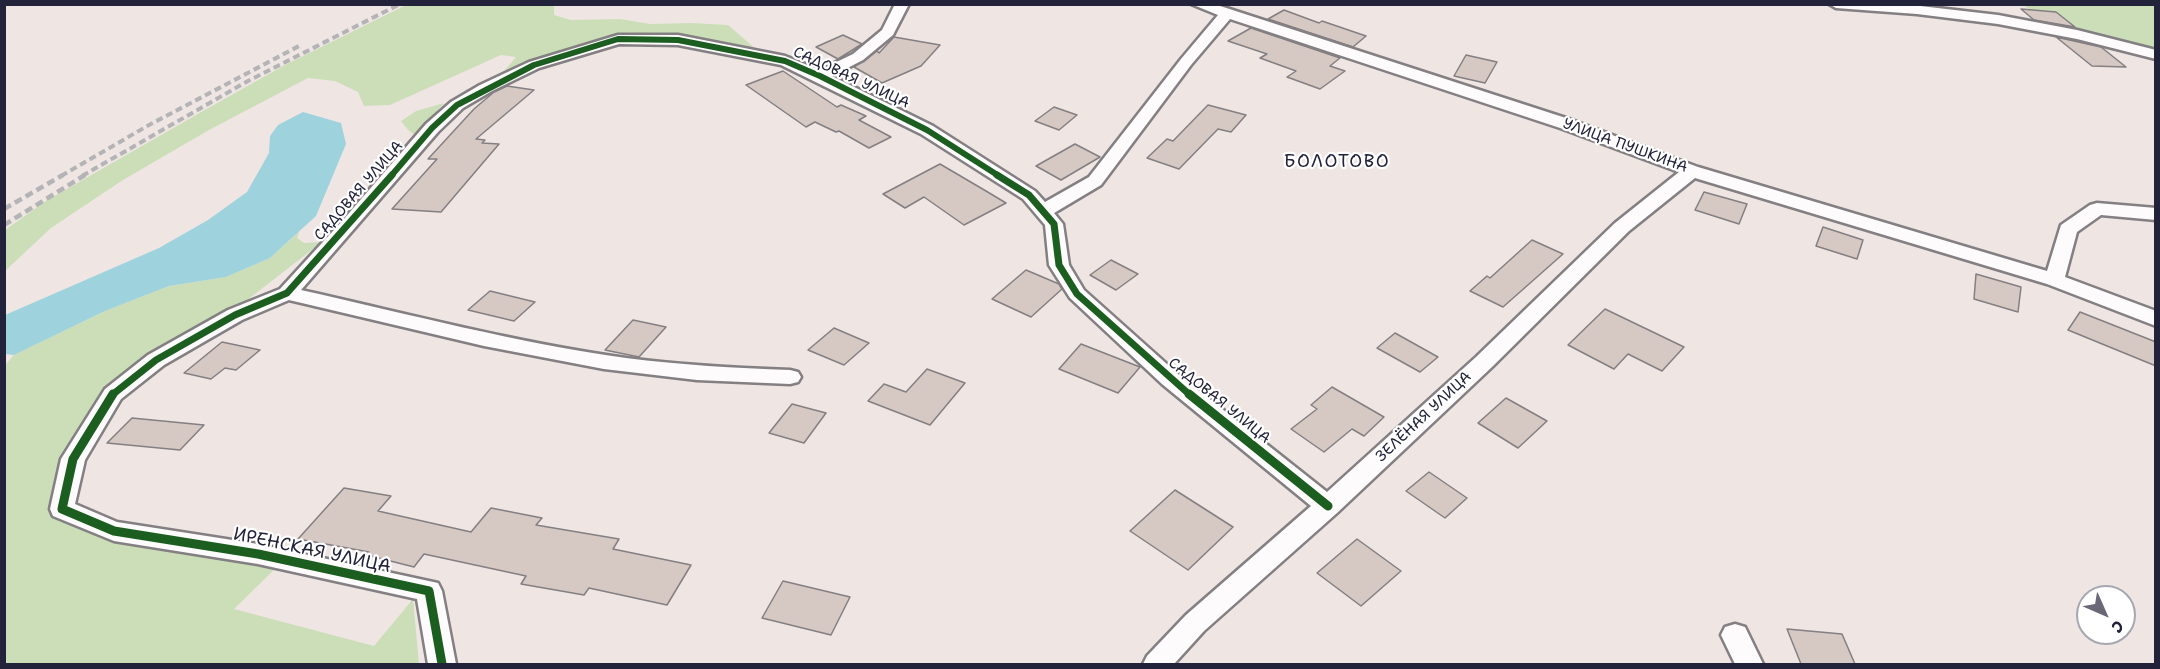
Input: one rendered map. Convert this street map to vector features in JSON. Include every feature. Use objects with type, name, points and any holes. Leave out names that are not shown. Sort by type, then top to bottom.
[{"type":"street","points":[[820,76],[858,57],[888,32],[902,4]]},
{"type":"street","name":"УЛИЦА ПУШКИНА","points":[[1198,4],[1566,124],[1692,171],[2054,280],[2156,319]]},
{"type":"street","points":[[1836,4],[1924,9],[2027,24],[2156,55]]},
{"type":"street","points":[[1044,211],[1095,181],[1186,62],[1226,15]]},
{"type":"street","name":"САДОВАЯ УЛИЦА","points":[[114,531],[62,509],[73,459],[113,394],[156,360],[235,315],[287,292],[350,224],[440,120],[457,105],[476,93],[534,65],[618,39],[678,40],[785,61],[820,76],[927,130],[1029,195],[1054,224],[1059,265],[1077,294],[1170,380],[1328,506]]},
{"type":"street","name":"ЗЕЛЁНАЯ УЛИЦА","points":[[1157,664],[1195,623],[1328,506],[1484,362],[1622,227],[1692,171]]},
{"type":"street","points":[[2054,280],[2068,229],[2097,209],[2156,214]]},
{"type":"street","points":[[287,292],[483,338],[604,362],[700,374],[790,377]]},
{"type":"street","name":"ИРЕНСКАЯ УЛИЦА","points":[[114,531],[258,554],[429,591],[442,664]]},
{"type":"street","points":[[1735,635],[1749,664]]},
{"type":"green space","points":[[406,5],[554,5],[554,15],[571,20],[620,19],[650,24],[728,25],[758,51],[622,35],[545,57],[491,78],[505,70],[516,57],[501,55],[390,105],[364,106],[358,92],[335,81],[308,78],[209,130],[123,180],[51,228],[5,271],[5,230],[46,201],[285,65]]},
{"type":"green space","points":[[2023,5],[2155,5],[2155,52],[2049,22]]},
{"type":"green space","points":[[444,103],[415,135],[401,121],[416,111]]},
{"type":"green space","points":[[299,232],[297,238],[304,243],[322,242],[229,314],[106,394],[61,459],[52,514],[284,560],[234,609],[374,646],[413,599],[419,664],[5,664],[5,365],[14,355],[105,311],[169,286],[226,277],[270,258]]},
{"type":"water","points":[[303,112],[341,123],[346,144],[316,216],[270,258],[226,277],[169,286],[105,311],[14,355],[5,354],[5,315],[159,248],[208,220],[247,192],[269,153],[270,136],[278,125]]},
{"type":"building","points":[[2021,9],[2056,12],[2075,27],[2034,20]]},
{"type":"building","points":[[1284,10],[1319,23],[1322,21],[1366,36],[1353,47],[1268,19]]},
{"type":"building","points":[[1251,28],[1340,58],[1330,66],[1345,71],[1320,89],[1287,77],[1296,71],[1260,58],[1267,54],[1228,41]]},
{"type":"building","points":[[843,35],[862,44],[838,59],[816,47]]},
{"type":"building","points":[[894,37],[940,45],[921,66],[882,83],[854,67],[877,51],[879,53]]},
{"type":"building","points":[[2056,37],[2101,47],[2126,67],[2092,66]]},
{"type":"building","points":[[1466,55],[1497,62],[1485,83],[1454,76]]},
{"type":"building","points":[[783,71],[837,107],[841,105],[866,116],[859,120],[891,137],[869,148],[839,131],[836,132],[815,122],[806,127],[746,85]]},
{"type":"building","points":[[507,86],[534,90],[476,139],[485,140],[482,143],[499,144],[441,212],[392,209],[437,159],[428,159],[474,109],[494,92]]},
{"type":"building","points":[[1208,105],[1246,115],[1231,132],[1218,129],[1179,169],[1147,158],[1167,139],[1173,141]]},
{"type":"building","points":[[1054,107],[1077,115],[1059,130],[1035,121]]},
{"type":"building","points":[[1075,144],[1100,157],[1061,180],[1036,166]]},
{"type":"building","points":[[940,164],[1006,203],[964,225],[924,197],[905,208],[883,194]]},
{"type":"building","points":[[1704,192],[1747,204],[1739,224],[1695,210]]},
{"type":"building","points":[[1823,227],[1863,240],[1857,259],[1816,246]]},
{"type":"building","points":[[1532,240],[1563,254],[1503,307],[1470,291],[1487,276],[1490,278]]},
{"type":"building","points":[[1111,260],[1138,274],[1116,290],[1090,275]]},
{"type":"building","points":[[1026,270],[1059,284],[1062,289],[1031,317],[992,299]]},
{"type":"building","points":[[1976,274],[2021,287],[2018,312],[1974,299]]},
{"type":"building","points":[[490,291],[535,302],[514,321],[468,310]]},
{"type":"building","points":[[1605,309],[1684,347],[1662,371],[1628,354],[1614,369],[1568,345]]},
{"type":"building","points":[[2080,312],[2156,342],[2156,366],[2068,330]]},
{"type":"building","points":[[633,320],[666,327],[639,357],[605,350]]},
{"type":"building","points":[[834,328],[869,343],[844,365],[808,350]]},
{"type":"building","points":[[1395,333],[1438,357],[1420,372],[1377,348]]},
{"type":"building","points":[[222,342],[260,350],[236,370],[225,368],[211,379],[184,373]]},
{"type":"building","points":[[1081,344],[1140,367],[1118,393],[1059,369]]},
{"type":"building","points":[[927,369],[965,383],[930,425],[868,401],[884,384],[906,392]]},
{"type":"building","points":[[1332,387],[1384,417],[1364,436],[1352,429],[1324,452],[1291,429],[1317,409],[1311,405]]},
{"type":"building","points":[[1506,398],[1547,421],[1518,448],[1478,423]]},
{"type":"building","points":[[792,404],[826,413],[804,443],[769,433]]},
{"type":"building","points":[[132,418],[204,425],[180,450],[107,443]]},
{"type":"building","points":[[1429,472],[1467,498],[1445,518],[1406,491]]},
{"type":"building","points":[[344,488],[391,496],[378,511],[471,532],[491,508],[542,518],[536,525],[619,539],[613,549],[691,565],[667,605],[589,588],[584,595],[521,584],[526,576],[424,554],[414,567],[367,555],[369,552],[298,539]]},
{"type":"building","points":[[1175,490],[1233,527],[1188,570],[1130,531]]},
{"type":"building","points":[[1357,539],[1401,571],[1361,606],[1317,573]]},
{"type":"building","points":[[783,581],[850,597],[831,635],[762,618]]},
{"type":"building","points":[[1787,629],[1842,634],[1855,664],[1801,664]]},
{"type":"railway","points":[[82,176],[248,81],[400,4]]},
{"type":"railway","points":[[61,176],[149,125],[299,46]]},
{"type":"railway","points":[[4,209],[63,175]]},
{"type":"railway","points":[[4,225],[85,175]]},
{"type":"cycle path","points":[[442,664],[429,591],[258,554],[114,531],[62,509],[73,459],[113,394],[156,360],[235,315],[287,293],[432,128],[457,105],[534,65],[618,39],[678,40],[785,61],[820,76],[927,130],[1029,195],[1054,224],[1059,265],[1077,294],[1170,379],[1328,506]]},
{"type":"district","name":"БОЛОТОВО","points":[[1337,162]]}]
